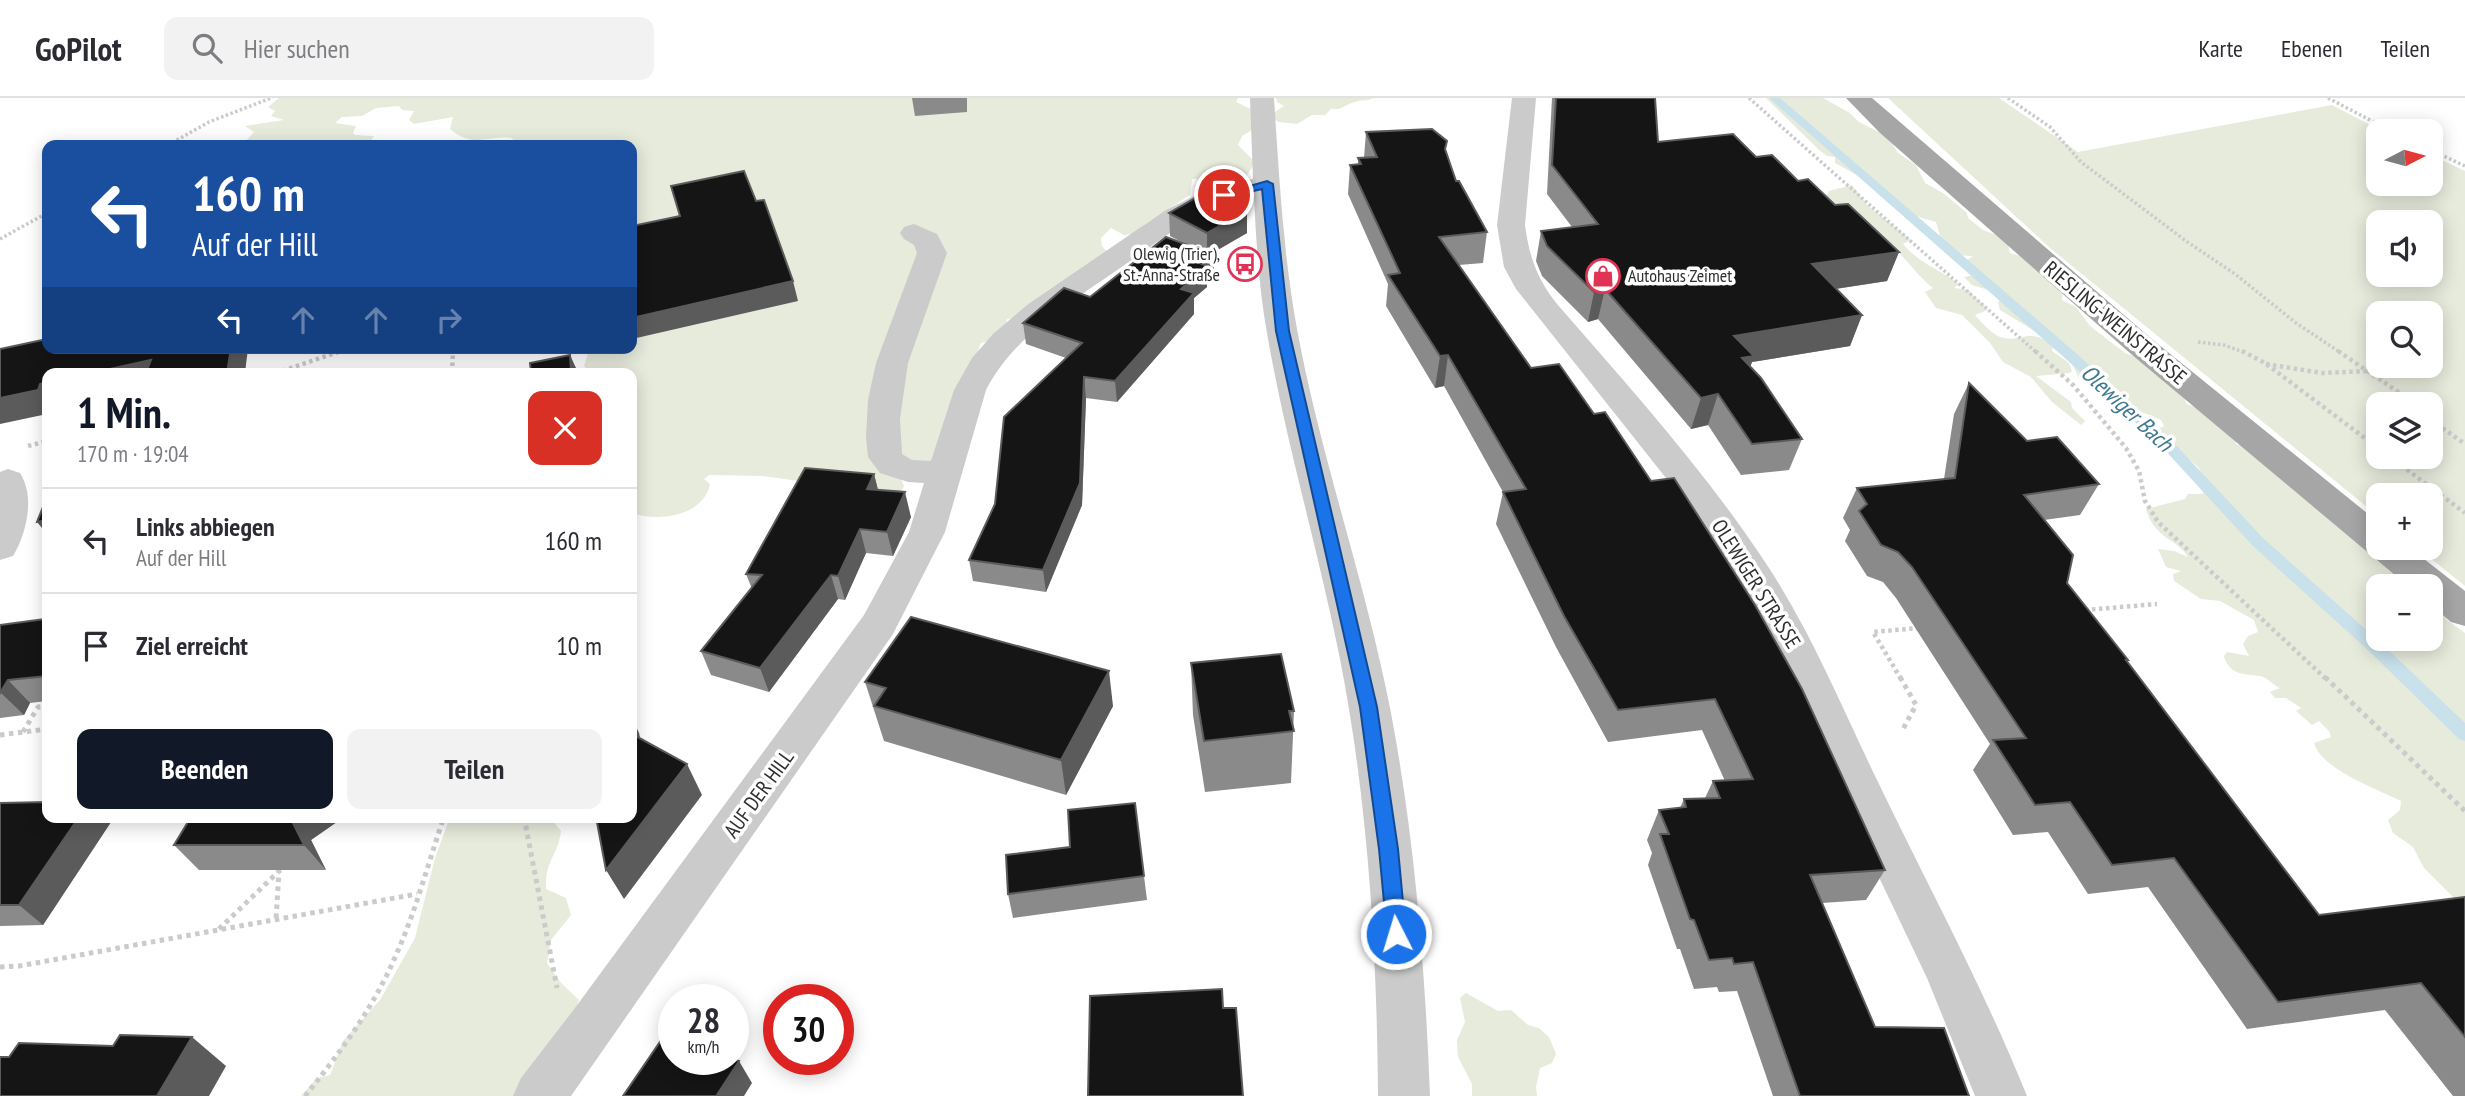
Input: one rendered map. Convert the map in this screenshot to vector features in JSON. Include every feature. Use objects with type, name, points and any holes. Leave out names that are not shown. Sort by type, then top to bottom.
[{"type":"main road","name":"RIESLING-WEINSTRASSE","points":[[1858,98],[2142,347],[2366,531]]},
{"type":"main road","points":[[2401,560],[2465,612]]},
{"type":"street","points":[[1262,98],[1267,184],[1282,331],[1368,707],[1394,898],[1404,1096]]},
{"type":"street","name":"OLEWIGER STRASSE","points":[[1524,98],[1524,131],[1510,224],[1516,259],[1523,276],[1552,317],[1687,478],[1728,536],[1783,623],[1813,682],[1834,736],[1948,970],[2001,1096]]},
{"type":"street","name":"AUF DER HILL","points":[[539,1096],[593,1025],[879,624],[927,532],[970,390],[983,365],[1004,341],[1038,312],[1176,216],[1210,199],[1267,184]]},
{"type":"street","points":[[914,233],[927,240],[932,253],[895,352],[882,417],[883,445],[885,457],[899,468],[946,473]]},
{"type":"street","points":[[0,547],[12,500],[8,481]]},
{"type":"path","points":[[177,140],[209,122],[271,98]]},
{"type":"path","points":[[1749,98],[2073,385],[2126,448],[2139,471],[2145,500],[2158,522],[2194,553],[2465,811]]},
{"type":"path","points":[[2008,98],[2050,127],[2075,156],[2165,226],[2235,274],[2297,323],[2366,368]]},
{"type":"path","points":[[2328,98],[2368,119]]},
{"type":"path","points":[[2443,156],[2465,166]]},
{"type":"path","points":[[0,239],[42,216]]},
{"type":"path","points":[[2211,341],[2265,363],[2366,439]]},
{"type":"path","points":[[291,368],[333,354]]},
{"type":"path","points":[[2265,363],[2322,373],[2366,371]]},
{"type":"path","points":[[2380,378],[2399,392]]},
{"type":"path","points":[[2443,428],[2465,444]]},
{"type":"path","points":[[2406,469],[2465,513]]},
{"type":"path","points":[[2076,611],[2157,604]]},
{"type":"path","points":[[1902,731],[1916,705],[1873,632],[1927,628]]},
{"type":"path","points":[[22,732],[38,707],[42,707]]},
{"type":"path","points":[[0,735],[42,730]]},
{"type":"path","points":[[305,1096],[360,1021],[387,975],[405,933],[441,823]]},
{"type":"path","points":[[525,823],[558,993]]},
{"type":"path","points":[[218,930],[279,871],[276,920]]},
{"type":"path","points":[[0,967],[19,966],[417,894]]},
{"type":"shaded area","points":[[279,98],[1238,98],[1236,102],[1257,112],[1254,129],[1242,136],[1238,145],[1255,162],[1248,174],[1224,180],[1192,179],[1190,195],[1134,234],[1124,235],[1111,228],[1101,238],[1102,246],[1109,254],[1019,318],[1007,319],[998,335],[981,343],[937,459],[901,479],[904,486],[899,495],[763,476],[709,475],[704,479],[710,484],[699,504],[678,514],[654,517],[637,514],[637,368],[584,366],[588,354],[637,354],[637,140],[473,140],[450,129],[453,117],[414,124],[409,120],[414,111],[402,110],[399,106],[376,108],[362,116],[342,117],[335,123],[356,126],[353,133],[355,135],[374,136],[371,140],[247,140],[254,132],[245,126],[284,120],[271,116],[275,111],[268,107]]},
{"type":"shaded area","points":[[1276,98],[1373,98],[1331,109],[1325,115],[1312,115],[1297,124],[1279,122],[1272,118],[1272,114],[1284,106],[1277,102]]},
{"type":"shaded area","points":[[1766,98],[1823,98],[1850,113],[1859,122],[1887,136],[1898,153],[1916,165],[1925,183],[1943,193],[1983,230],[2007,239],[2010,253],[2034,260],[2064,286],[2062,300],[2076,307],[2090,326],[2125,353],[2141,359],[2183,396],[2187,404],[2202,410],[2235,435],[2236,444],[2249,449],[2285,479],[2294,491],[2333,514],[2366,542],[2366,560],[2387,560],[2404,574],[2366,574],[2366,651],[2443,651],[2443,612],[2446,619],[2465,633],[2465,909],[2424,868],[2413,847],[2393,833],[2388,820],[2400,810],[2401,801],[2338,770],[2327,761],[2314,743],[2331,737],[2329,731],[2319,721],[2312,725],[2296,711],[2301,708],[2286,698],[2275,698],[2270,692],[2280,688],[2263,677],[2243,674],[2229,667],[2224,656],[2227,652],[2249,656],[2243,644],[2248,636],[2258,632],[2254,620],[2220,601],[2201,599],[2174,581],[2173,574],[2181,571],[2166,567],[2158,549],[2174,551],[2188,557],[2178,545],[2160,533],[2146,509],[2205,491],[2197,466],[2154,437],[2158,429],[2164,426],[2161,420],[2134,409],[2125,412],[2116,408],[2113,402],[2119,398],[2119,394],[2093,389],[2080,380],[2070,360],[2078,358],[2061,350],[2058,339],[2053,334],[2033,330],[2000,310],[1998,302],[2008,296],[1972,285],[1964,277],[1978,275],[1967,266],[1966,261],[1973,256],[1952,255],[1933,241],[1940,236],[1936,222],[1902,212],[1886,201],[1879,191],[1864,179],[1835,163],[1835,157],[1827,156]]},
{"type":"shaded area","points":[[1888,98],[1999,98],[2078,152],[2332,105],[2366,123],[2366,196],[2443,196],[2443,161],[2465,171],[2465,586],[2433,560],[2443,560],[2443,483],[2366,483],[2366,506],[2050,248]]},
{"type":"shaded area","points":[[1852,185],[1867,205],[1911,240],[1903,244],[1909,251],[1959,284],[1954,288],[1969,290],[1983,304],[1988,310],[1975,315],[1994,333],[2007,339],[2037,337],[2053,345],[2052,351],[2069,363],[2072,371],[2036,376],[2071,402],[2072,408],[2085,421],[2081,425],[2052,402],[2031,377],[2003,362],[1990,343],[1962,315],[1936,308],[1925,292],[1933,288],[1900,254],[1842,212],[1826,197],[1829,191]]},
{"type":"shaded area","points":[[448,823],[554,823],[561,831],[548,871],[546,889],[566,898],[571,915],[551,940],[547,963],[561,983],[579,1000],[570,1033],[543,1096],[301,1096],[317,1078],[330,1075],[343,1041],[380,1000],[415,938],[435,858]]},
{"type":"shaded area","points":[[1466,993],[1498,1011],[1511,1010],[1528,1025],[1539,1028],[1549,1037],[1556,1054],[1552,1063],[1540,1068],[1537,1096],[1472,1096],[1472,1084],[1458,1057],[1457,1040],[1465,1022],[1460,998]]},
{"type":"building","points":[[1556,98],[1655,98],[1658,142],[1733,134],[1756,157],[1772,155],[1798,181],[1808,179],[1835,205],[1848,204],[1899,252],[1812,264],[1862,315],[1734,336],[1754,356],[1742,358],[1761,378],[1802,439],[1752,444],[1718,394],[1701,398],[1605,289],[1594,292],[1547,246],[1541,231],[1598,224],[1552,165]]},
{"type":"building","points":[[1432,129],[1447,141],[1445,149],[1456,181],[1459,181],[1487,232],[1439,237],[1531,368],[1559,364],[1594,414],[1605,412],[1651,481],[1674,478],[1755,605],[1802,689],[1885,870],[1810,875],[1875,1027],[1944,1028],[1969,1096],[1800,1096],[1753,962],[1734,964],[1732,958],[1709,960],[1694,920],[1690,919],[1660,834],[1669,834],[1659,810],[1686,807],[1684,799],[1720,798],[1713,781],[1753,779],[1715,699],[1618,710],[1564,616],[1503,492],[1526,489],[1448,355],[1440,356],[1388,275],[1400,273],[1350,165],[1361,164],[1358,158],[1377,157],[1366,132]]},
{"type":"building","points":[[744,171],[756,201],[764,200],[793,281],[637,317],[637,225],[680,216],[671,186]]},
{"type":"building","points":[[1232,181],[1247,210],[1207,233],[1169,213],[1206,192]]},
{"type":"building","points":[[1166,237],[1214,255],[1202,264],[1207,266],[1181,289],[1194,293],[1115,381],[1084,377],[1080,483],[1043,570],[969,560],[995,504],[1004,417],[1082,343],[1023,323],[1064,288],[1090,297]]},
{"type":"building","points":[[42,340],[42,354],[230,354],[228,368],[148,368],[151,360],[115,368],[42,368],[42,383],[38,390],[0,398],[0,349]]},
{"type":"building","points":[[570,355],[571,368],[531,368],[530,363]]},
{"type":"building","points":[[1969,383],[2027,441],[2057,437],[2099,484],[2024,495],[2073,555],[2067,583],[2319,915],[2465,897],[2465,1037],[2421,983],[2278,1002],[2174,858],[2112,865],[2070,802],[2035,805],[1993,740],[2026,738],[1912,567],[1898,552],[1881,545],[1859,511],[1867,504],[1857,488],[1955,478]]},
{"type":"building","points":[[805,468],[874,474],[867,489],[905,492],[887,532],[860,529],[838,576],[831,575],[760,668],[701,651],[762,575],[746,574]]},
{"type":"building","points":[[911,617],[1109,671],[1061,760],[874,706],[886,688],[865,682]]},
{"type":"building","points":[[42,619],[42,677],[8,680],[0,693],[0,625]]},
{"type":"building","points":[[1281,654],[1294,711],[1289,711],[1294,731],[1204,741],[1191,663]]},
{"type":"building","points":[[637,737],[687,764],[606,870],[597,823],[637,823]]},
{"type":"building","points":[[42,802],[42,823],[75,823],[19,905],[0,905],[0,803]]},
{"type":"building","points":[[1135,803],[1144,876],[1008,894],[1006,855],[1070,847],[1068,810]]},
{"type":"building","points":[[187,823],[293,823],[304,845],[174,845]]},
{"type":"building","points":[[1222,989],[1223,1008],[1236,1008],[1243,1096],[1088,1096],[1090,996]]},
{"type":"building","points":[[120,1035],[192,1037],[157,1096],[0,1096],[0,1057],[9,1057],[19,1043],[113,1046]]},
{"type":"building","points":[[658,1045],[658,1075],[730,1075],[717,1095],[720,1096],[623,1096]]},
{"type":"waterway","name":"Olewiger Bach","points":[[1774,98],[2072,357],[2167,444],[2258,542],[2375,647],[2465,734]]},
{"type":"place","name":"Olewig (Trier), St.-Anna-Straße","points":[[1245,264]]},
{"type":"place","name":"Autohaus Zeimet","points":[[1603,276]]},
{"type":"route","points":[[1224,195],[1267,184],[1282,331],[1360,660],[1389,849],[1396,934]]}]
